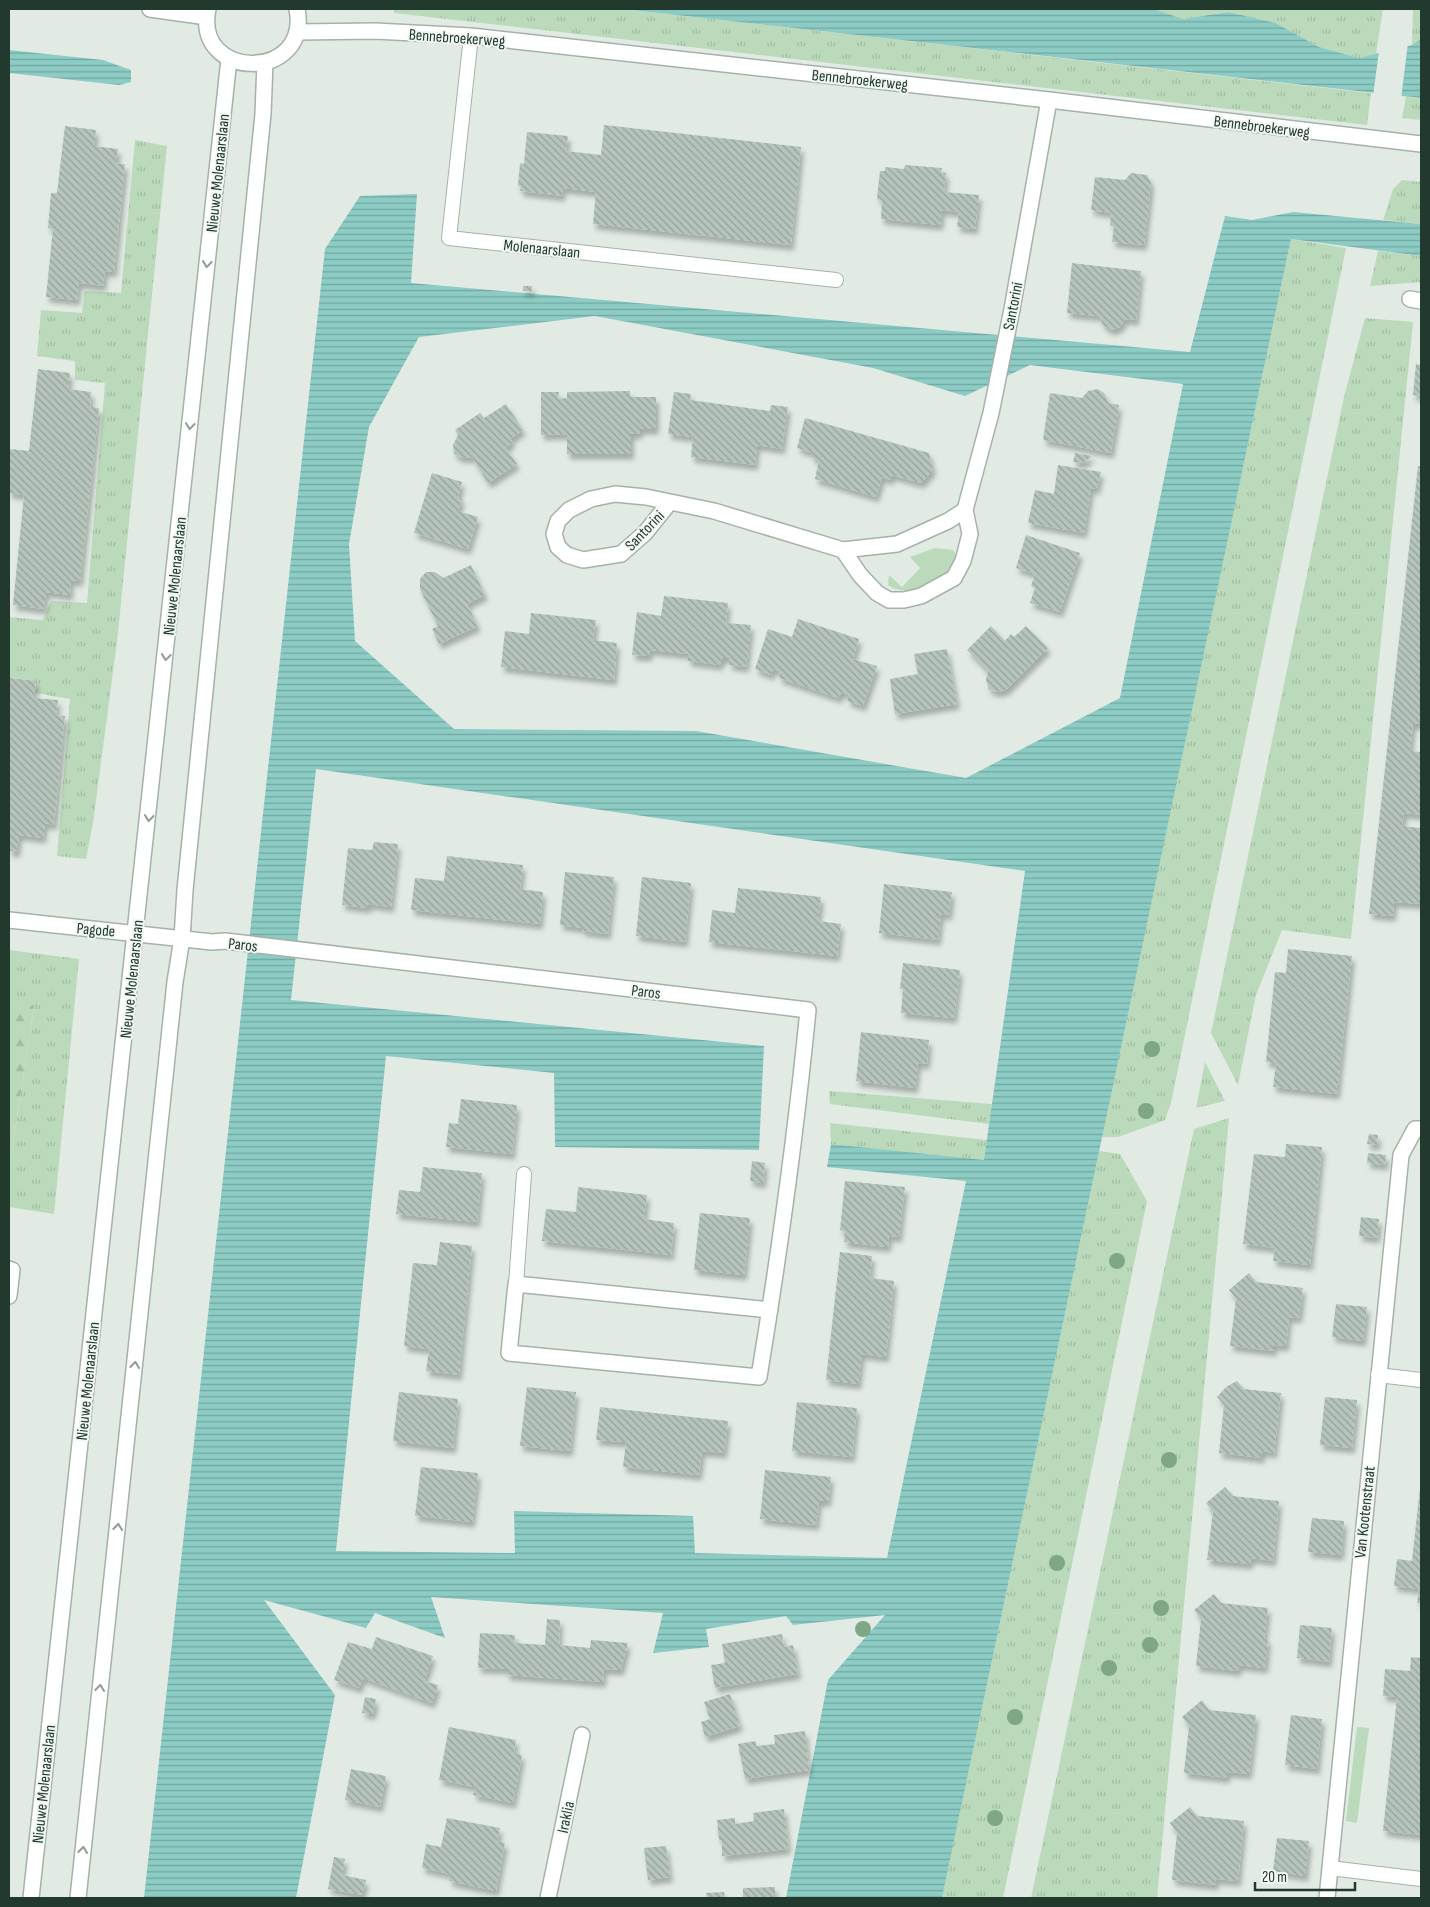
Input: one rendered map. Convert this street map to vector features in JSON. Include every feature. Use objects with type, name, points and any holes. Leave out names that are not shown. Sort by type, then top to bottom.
[{"type":"street","points":[[150,9],[208,13],[212,41],[219,51],[229,59],[241,64],[265,63],[279,56],[290,46],[297,32],[297,9]]},
{"type":"street","name":"Bennebroekerweg","points":[[297,32],[375,31],[471,36],[1049,100],[1421,144]]},
{"type":"street","name":"Nieuwe Molenaarslaan","points":[[31,1898],[229,59]]},
{"type":"street","points":[[78,1898],[175,987],[182,938],[185,890],[263,114],[265,63]]},
{"type":"street","name":"Santorini","points":[[843,550],[860,575],[877,593],[889,600],[921,596],[954,578],[963,561],[970,534],[965,510],[991,413],[1012,309],[1049,100]]},
{"type":"street","name":"Santorini","points":[[670,502],[645,533],[621,554],[583,560],[567,555],[558,547],[554,534],[558,520],[569,510],[591,499],[615,494],[670,502],[714,511],[843,550],[897,544],[948,522],[965,510]]},
{"type":"street","name":"Pagode","points":[[9,920],[182,938]]},
{"type":"street","name":"Paros","points":[[182,938],[225,941],[808,1010],[798,1109],[770,1310],[758,1377],[509,1354],[516,1284]]},
{"type":"street","name":"Van Kootenstraat","points":[[1327,1898],[1401,1154],[1418,1129]]},
{"type":"street","points":[[9,1269],[12,1270],[9,1296]]},
{"type":"street","points":[[516,1284],[770,1310]]},
{"type":"street","name":"Iraklia","points":[[548,1898],[582,1735]]},
{"type":"lane","name":"Molenaarslaan","points":[[471,36],[450,238],[836,280]]},
{"type":"lane","name":"Paros","points":[[516,1284],[524,1174]]},
{"type":"lane","points":[[1378,1375],[1421,1380]]},
{"type":"lane","points":[[1330,1868],[1421,1879]]},
{"type":"green space","points":[[394,9],[623,9],[1371,93],[1367,125],[394,13]]},
{"type":"green space","points":[[1154,9],[1383,9],[1376,54],[1359,58],[1319,47],[1276,23],[1228,12],[1183,19]]},
{"type":"green space","points":[[1413,9],[1421,9],[1421,39],[1412,45]]},
{"type":"green space","points":[[1406,97],[1421,98],[1421,120],[1402,118]]},
{"type":"green space","points":[[135,140],[167,146],[117,642],[93,823],[86,859],[57,856],[70,699],[35,693],[36,681],[9,678],[9,617],[43,620],[51,601],[87,603],[105,383],[75,380],[75,361],[37,356],[41,310],[82,313],[85,291],[121,293]]},
{"type":"green space","points":[[1402,180],[1421,182],[1421,224],[1383,220],[1393,189]]},
{"type":"green space","points":[[1291,239],[1346,248],[1171,1103],[1165,1120],[1118,1137],[1101,1137]]},
{"type":"green space","points":[[1378,251],[1421,256],[1421,282],[1370,286]]},
{"type":"green space","points":[[1365,318],[1413,322],[1351,939],[1282,930],[1256,995],[1238,1085],[1211,1033],[1344,397]]},
{"type":"green space","points":[[935,548],[953,550],[956,554],[952,566],[945,575],[930,585],[912,590],[895,589],[888,585],[889,575],[902,587],[920,568],[910,557]]},
{"type":"green space","points":[[9,950],[79,959],[54,1214],[9,1207],[9,1170],[34,1007],[9,1001]]},
{"type":"green space","points":[[9,1001],[34,1006],[9,1170]]},
{"type":"green space","points":[[1205,1062],[1225,1101],[1196,1108]]},
{"type":"green space","points":[[829,1091],[992,1104],[989,1124],[830,1104]]},
{"type":"green space","points":[[1229,1118],[1157,1898],[1031,1898],[1194,1129]]},
{"type":"green space","points":[[830,1123],[987,1140],[984,1161],[831,1144]]},
{"type":"green space","points":[[1099,1151],[1120,1154],[1147,1201],[1003,1898],[942,1898]]},
{"type":"green space","points":[[1357,1727],[1369,1728],[1357,1823],[1346,1821]]},
{"type":"water","points":[[623,9],[1154,9],[1183,19],[1228,12],[1276,23],[1319,47],[1359,58],[1412,45],[1421,39],[1421,98]]},
{"type":"water","points":[[9,50],[103,60],[131,70],[131,82],[119,85],[9,73]]},
{"type":"water","points":[[417,194],[411,283],[1190,352],[1225,216],[1252,220],[1293,212],[1421,224],[1421,256],[1291,239],[942,1898],[786,1898],[828,1680],[885,1615],[793,1625],[786,1616],[706,1629],[709,1647],[653,1653],[663,1613],[431,1597],[445,1638],[375,1613],[366,1628],[264,1600],[335,1695],[296,1898],[144,1898],[325,249],[360,196]],"holes":[[[595,316],[873,368],[965,396],[1030,365],[1183,384],[1120,698],[966,778],[696,731],[454,729],[355,641],[349,544],[369,427],[419,337]],[[316,769],[1025,871],[984,1160],[831,1144],[827,1167],[966,1181],[887,1558],[695,1553],[693,1516],[514,1511],[515,1553],[336,1551],[386,1056],[554,1073],[555,1147],[759,1150],[764,1046],[291,1000]]]},
{"type":"pier","points":[[1408,43],[1401,99],[1373,96],[1379,51]]},
{"type":"building","points":[[604,125],[801,147],[791,245],[593,224],[596,192],[563,188],[562,196],[520,191],[521,186],[518,186],[520,163],[524,164],[527,132],[568,136],[566,151],[601,155]]},
{"type":"building","points":[[65,126],[96,130],[94,146],[118,149],[116,164],[125,164],[114,272],[105,271],[103,286],[79,283],[77,300],[46,297],[53,229],[48,228],[51,193],[57,193]]},
{"type":"building","points":[[905,165],[942,168],[941,172],[946,173],[944,192],[979,195],[975,229],[957,227],[959,212],[942,210],[940,225],[881,219],[882,200],[877,199],[880,171],[885,171],[885,167],[904,169]]},
{"type":"building","points":[[1131,173],[1147,175],[1151,183],[1144,245],[1112,242],[1114,227],[1110,225],[1111,213],[1091,210],[1095,177],[1125,180]]},
{"type":"building","points":[[1072,263],[1141,271],[1136,320],[1125,319],[1120,327],[1111,330],[1103,325],[1099,316],[1067,313]]},
{"type":"building","points":[[523,286],[532,286],[532,291],[523,291]]},
{"type":"building","points":[[1416,364],[1421,365],[1421,396],[1413,395]]},
{"type":"building","points":[[38,369],[70,373],[68,389],[91,392],[90,407],[99,408],[80,581],[71,580],[70,595],[46,592],[44,609],[13,605],[24,495],[9,493],[10,449],[29,451]]},
{"type":"building","points":[[1098,389],[1105,394],[1108,403],[1119,405],[1111,453],[1043,440],[1050,393],[1082,398],[1088,391]]},
{"type":"building","points":[[630,391],[630,397],[656,397],[656,429],[640,429],[640,433],[631,434],[631,454],[567,454],[567,434],[541,435],[541,392],[559,392],[558,399],[567,398],[567,392]]},
{"type":"building","points":[[674,392],[691,394],[690,400],[770,411],[771,405],[788,407],[782,449],[757,445],[755,465],[691,457],[693,437],[668,434]]},
{"type":"building","points":[[506,404],[523,430],[510,439],[513,443],[505,447],[517,464],[488,483],[472,457],[462,458],[454,454],[453,445],[458,435],[455,430],[480,413],[484,418]]},
{"type":"building","points":[[805,418],[929,453],[933,470],[921,483],[892,475],[890,480],[882,477],[876,497],[815,479],[819,460],[811,457],[813,453],[797,448]]},
{"type":"building","points":[[1075,453],[1092,456],[1083,463],[1073,462]]},
{"type":"building","points":[[1058,465],[1101,472],[1097,489],[1091,488],[1084,533],[1028,523],[1035,490],[1054,494]]},
{"type":"building","points":[[1418,466],[1421,467],[1421,724],[1413,724],[1410,751],[1421,752],[1421,815],[1404,813],[1402,826],[1421,828],[1421,904],[1394,902],[1393,916],[1369,914]]},
{"type":"building","points":[[432,473],[462,482],[458,497],[462,499],[458,511],[478,517],[468,549],[414,533]]},
{"type":"building","points":[[1026,535],[1080,553],[1060,612],[1030,603],[1035,588],[1031,586],[1035,574],[1016,568]]},
{"type":"building","points":[[471,565],[485,595],[467,604],[478,626],[439,644],[432,629],[438,626],[420,589],[420,579],[426,572],[435,572],[443,578]]},
{"type":"building","points":[[664,596],[728,603],[726,623],[751,625],[746,667],[729,665],[730,658],[722,658],[720,665],[688,661],[688,654],[650,650],[649,656],[632,655],[637,612],[661,616]]},
{"type":"building","points":[[531,613],[596,620],[593,640],[617,643],[614,680],[501,667],[505,631],[529,634]]},
{"type":"building","points":[[798,619],[859,639],[853,659],[877,666],[863,706],[847,701],[849,695],[842,692],[838,698],[779,678],[780,671],[773,669],[771,675],[755,669],[768,629],[792,637]]},
{"type":"building","points":[[991,626],[1005,641],[1011,634],[1014,637],[1026,626],[1048,648],[1006,690],[997,692],[989,689],[986,680],[988,671],[967,650]]},
{"type":"building","points":[[947,649],[957,704],[895,714],[890,679],[918,674],[914,654]]},
{"type":"building","points":[[9,678],[36,681],[34,698],[58,700],[56,715],[65,716],[54,825],[45,823],[43,838],[19,835],[17,852],[9,851]]},
{"type":"building","points":[[374,842],[398,844],[391,907],[368,904],[368,908],[342,905],[348,848],[372,850]]},
{"type":"building","points":[[447,856],[523,865],[520,889],[543,892],[540,924],[411,910],[415,878],[444,881]]},
{"type":"building","points":[[565,872],[614,877],[608,934],[582,931],[583,928],[560,925]]},
{"type":"building","points":[[642,877],[691,883],[685,942],[636,936]]},
{"type":"building","points":[[884,884],[952,892],[949,915],[941,914],[938,940],[879,933]]},
{"type":"building","points":[[738,888],[821,897],[818,921],[841,924],[837,956],[709,942],[712,910],[735,913]]},
{"type":"building","points":[[1288,949],[1352,956],[1337,1094],[1273,1087],[1276,1063],[1266,1062],[1275,972],[1286,973]]},
{"type":"building","points":[[903,963],[960,970],[954,1018],[901,1013],[903,989],[900,989]]},
{"type":"building","points":[[861,1032],[929,1040],[927,1064],[918,1063],[915,1088],[856,1081]]},
{"type":"building","points":[[461,1099],[517,1105],[512,1154],[446,1147],[449,1123],[458,1124]]},
{"type":"building","points":[[1369,1134],[1378,1135],[1377,1145],[1367,1144]]},
{"type":"building","points":[[1286,1144],[1322,1147],[1310,1265],[1273,1261],[1275,1248],[1243,1244],[1254,1154],[1285,1157]]},
{"type":"building","points":[[1368,1153],[1386,1155],[1385,1165],[1367,1163]]},
{"type":"building","points":[[752,1161],[765,1163],[763,1183],[750,1181]]},
{"type":"building","points":[[423,1167],[482,1173],[477,1222],[396,1214],[399,1190],[420,1192]]},
{"type":"building","points":[[845,1181],[905,1187],[899,1237],[889,1236],[888,1247],[844,1242],[845,1231],[840,1230]]},
{"type":"building","points":[[578,1187],[647,1195],[644,1219],[674,1223],[671,1255],[542,1241],[546,1209],[576,1212]]},
{"type":"building","points":[[700,1213],[750,1218],[744,1275],[694,1270]]},
{"type":"building","points":[[1361,1217],[1379,1219],[1377,1238],[1359,1236]]},
{"type":"building","points":[[440,1242],[472,1246],[459,1375],[426,1371],[429,1349],[404,1346],[413,1263],[437,1265]]},
{"type":"building","points":[[840,1252],[872,1256],[870,1278],[894,1281],[886,1357],[862,1354],[858,1384],[826,1380]]},
{"type":"building","points":[[1249,1273],[1256,1282],[1303,1288],[1299,1318],[1289,1317],[1286,1346],[1274,1345],[1274,1351],[1230,1346],[1236,1299],[1229,1290]]},
{"type":"building","points":[[1336,1304],[1367,1307],[1363,1341],[1332,1337]]},
{"type":"building","points":[[1237,1381],[1244,1389],[1281,1393],[1274,1453],[1262,1451],[1262,1458],[1219,1453],[1224,1405],[1217,1397],[1226,1387]]},
{"type":"building","points":[[527,1387],[576,1392],[570,1451],[520,1446]]},
{"type":"building","points":[[399,1392],[458,1399],[453,1448],[393,1441]]},
{"type":"building","points":[[1325,1397],[1357,1400],[1352,1448],[1320,1445]]},
{"type":"building","points":[[797,1402],[857,1408],[852,1457],[792,1451]]},
{"type":"building","points":[[600,1407],[728,1421],[724,1453],[702,1451],[699,1475],[623,1467],[626,1442],[596,1440]]},
{"type":"building","points":[[421,1467],[478,1473],[472,1522],[415,1516]]},
{"type":"building","points":[[765,1470],[831,1477],[828,1501],[819,1501],[816,1525],[760,1519]]},
{"type":"building","points":[[1225,1487],[1233,1496],[1279,1501],[1273,1561],[1251,1558],[1250,1564],[1207,1560],[1213,1512],[1206,1503]]},
{"type":"building","points":[[1420,1488],[1421,1603],[1417,1603],[1419,1589],[1394,1586],[1397,1559],[1412,1561]]},
{"type":"building","points":[[1312,1518],[1344,1521],[1341,1555],[1308,1552]]},
{"type":"building","points":[[1214,1594],[1221,1603],[1268,1608],[1264,1639],[1268,1639],[1265,1668],[1239,1665],[1238,1671],[1196,1666],[1201,1619],[1194,1610]]},
{"type":"building","points":[[547,1619],[560,1620],[559,1645],[590,1648],[591,1640],[628,1643],[621,1670],[604,1669],[603,1682],[507,1675],[507,1669],[478,1668],[480,1633],[515,1635],[514,1643],[545,1645]]},
{"type":"building","points":[[1300,1625],[1332,1628],[1329,1662],[1297,1658]]},
{"type":"building","points":[[782,1634],[784,1647],[793,1645],[798,1674],[715,1688],[711,1665],[725,1663],[722,1644]]},
{"type":"building","points":[[376,1637],[433,1656],[424,1681],[438,1685],[432,1703],[363,1678],[359,1688],[334,1680],[348,1642],[372,1649]]},
{"type":"building","points":[[1411,1657],[1421,1658],[1421,1835],[1383,1831],[1397,1697],[1383,1696],[1385,1669],[1410,1671]]},
{"type":"building","points":[[730,1694],[740,1726],[705,1737],[701,1722],[710,1719],[704,1702]]},
{"type":"building","points":[[365,1697],[376,1699],[373,1714],[362,1713]]},
{"type":"building","points":[[1202,1700],[1209,1710],[1256,1715],[1249,1774],[1227,1772],[1227,1778],[1184,1773],[1189,1726],[1182,1717]]},
{"type":"building","points":[[1291,1715],[1322,1719],[1317,1769],[1285,1765]]},
{"type":"building","points":[[449,1727],[516,1740],[514,1753],[522,1755],[513,1803],[473,1795],[475,1787],[439,1780]]},
{"type":"building","points":[[805,1731],[809,1770],[745,1779],[738,1744],[756,1741],[756,1746],[775,1744],[774,1735]]},
{"type":"building","points":[[351,1769],[386,1776],[380,1807],[345,1800]]},
{"type":"building","points":[[1190,1807],[1197,1816],[1244,1821],[1238,1881],[1216,1879],[1215,1885],[1172,1880],[1177,1833],[1170,1823]]},
{"type":"building","points":[[784,1809],[788,1849],[722,1856],[722,1840],[719,1840],[717,1820],[735,1818],[735,1824],[754,1821],[753,1813]]},
{"type":"building","points":[[447,1818],[500,1828],[497,1841],[505,1843],[496,1891],[449,1881],[450,1874],[422,1868],[426,1844],[441,1847]]},
{"type":"building","points":[[1277,1838],[1309,1841],[1305,1876],[1273,1871]]},
{"type":"building","points":[[666,1846],[670,1877],[648,1880],[644,1848]]},
{"type":"building","points":[[334,1857],[345,1859],[342,1875],[366,1880],[362,1895],[328,1889]]},
{"type":"building","points":[[775,1887],[775,1898],[743,1898],[743,1888]]},
{"type":"building","points":[[724,1892],[725,1898],[707,1898],[706,1893]]}]
